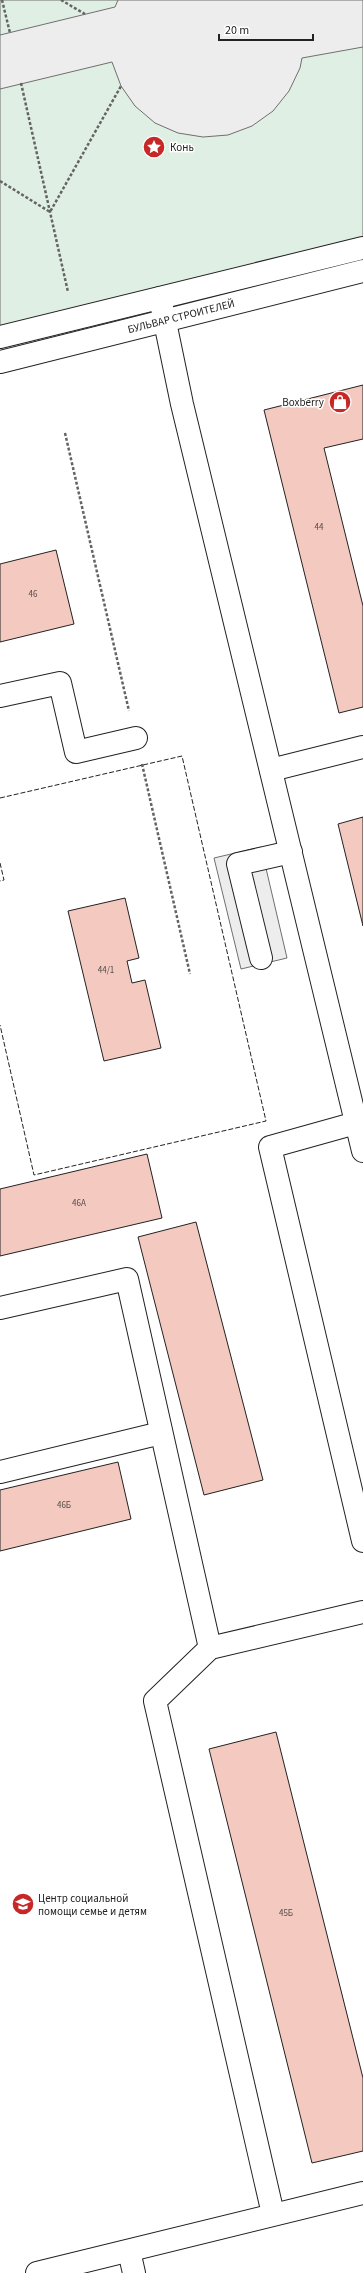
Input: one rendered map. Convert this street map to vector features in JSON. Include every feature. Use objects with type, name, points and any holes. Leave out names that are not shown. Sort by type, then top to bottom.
[{"type":"street","name":"БУЛЬВАР СТРОИТЕЛЕЙ","points":[[0,337],[363,248]]},
{"type":"street","name":"БУЛЬВАР СТРОИТЕЛЕЙ","points":[[0,362],[363,271]]},
{"type":"street","points":[[160,298],[166,320],[182,404],[363,1151]]},
{"type":"street","points":[[0,696],[60,682],[76,752],[136,738]]},
{"type":"street","points":[[271,770],[363,747]]},
{"type":"street","points":[[260,958],[238,864],[291,852]]},
{"type":"street","points":[[356,1123],[270,1147],[363,1541]]},
{"type":"street","points":[[0,1308],[126,1279],[210,1648]]},
{"type":"street","points":[[0,1472],[162,1433]]},
{"type":"street","points":[[273,2214],[155,1701],[210,1648],[363,1612]]},
{"type":"street","points":[[37,2273],[363,2193]]},
{"type":"street","points":[[129,2251],[134,2273]]},
{"type":"path","points":[[2,0],[10,33]]},
{"type":"path","points":[[61,0],[84,14]]},
{"type":"path","points":[[21,84],[74,318]]},
{"type":"path","points":[[50,212],[120,86]]},
{"type":"path","points":[[0,181],[50,212]]},
{"type":"path","points":[[65,433],[190,974]]},
{"type":"green space","points":[[0,0],[363,0],[363,248],[0,337]]},
{"type":"shaded area","points":[[118,0],[363,0],[363,47],[302,58],[300,68],[289,91],[273,111],[252,126],[228,135],[203,137],[178,133],[155,123],[135,106],[121,86],[112,62],[0,89],[0,35],[115,7]]},
{"type":"shaded area","points":[[261,847],[287,958],[241,969],[214,858]]},
{"type":"building","points":[[363,385],[363,439],[324,448],[363,606],[363,707],[339,713],[264,410]]},
{"type":"building","points":[[56,550],[74,624],[0,642],[0,564]]},
{"type":"building","points":[[363,817],[363,926],[338,824]]},
{"type":"building","points":[[125,898],[139,958],[127,961],[132,983],[145,980],[161,1048],[104,1061],[68,911]]},
{"type":"building","points":[[147,1154],[162,1218],[0,1256],[0,1189]]},
{"type":"building","points":[[196,1222],[263,1480],[204,1495],[138,1237]]},
{"type":"building","points":[[118,1462],[131,1519],[0,1551],[0,1490]]},
{"type":"building","points":[[276,1732],[363,2078],[363,2151],[312,2163],[209,1749]]},
{"type":"fence","points":[[0,798],[182,756],[266,1121],[34,1175],[0,1025]]},
{"type":"fence","points":[[0,863],[4,880],[0,881]]},
{"type":"place","name":"Конь","points":[[154,147]]},
{"type":"place","name":"Boxberry","points":[[340,402]]},
{"type":"place","name":"Центр социальной помощи семье и детям","points":[[23,1904]]}]
